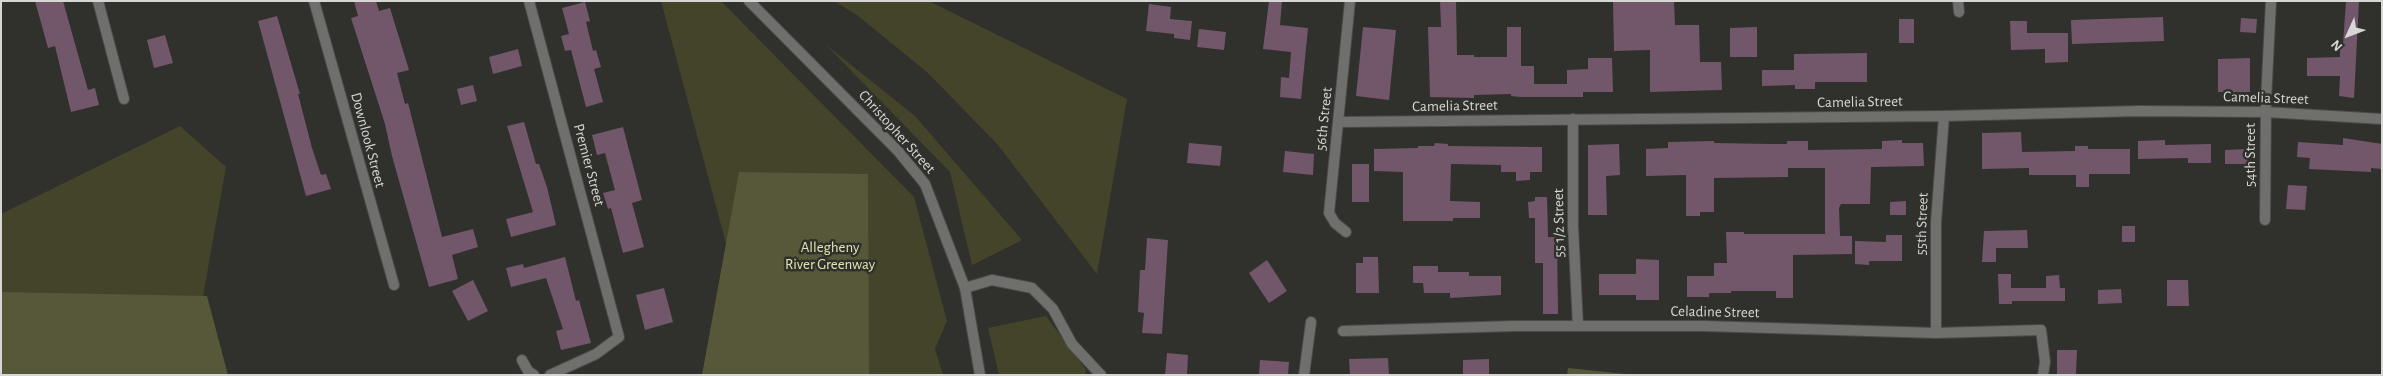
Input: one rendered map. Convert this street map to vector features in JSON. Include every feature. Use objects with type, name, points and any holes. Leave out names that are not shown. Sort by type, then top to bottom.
[{"type":"street","points":[[98,1],[124,99]]},
{"type":"street","name":"Downlook Street","points":[[314,1],[394,285]]},
{"type":"street","name":"Premier Street","points":[[530,1],[619,337],[596,354],[550,375]]},
{"type":"street","name":"Christopher Street","points":[[749,1],[898,152],[925,184],[965,288],[980,375]]},
{"type":"street","name":"56th Street","points":[[1346,232],[1334,224],[1329,213],[1350,1]]},
{"type":"street","points":[[1958,1],[1959,12]]},
{"type":"street","name":"54th Street","points":[[2265,220],[2270,1]]},
{"type":"street","name":"Camelia Street","points":[[1339,122],[1944,116],[2139,111],[2266,112],[2382,119]]},
{"type":"street","name":"55th Street","points":[[1936,333],[1936,222],[1944,116]]},
{"type":"street","name":"55 1/2 Street","points":[[1572,119],[1573,226],[1578,326]]},
{"type":"street","points":[[965,288],[992,280],[1032,288],[1053,309],[1072,344],[1100,375]]},
{"type":"street","points":[[1304,375],[1310,322]]},
{"type":"street","name":"Celadine Street","points":[[1343,330],[1704,326],[1936,333],[2041,330],[2045,362],[2043,375]]},
{"type":"street","points":[[522,360],[528,371],[534,375]]},
{"type":"green space","name":"Allegheny River Greenway","points":[[661,1],[721,1],[914,197],[947,321],[935,349],[943,375],[811,375],[747,322]]},
{"type":"green space","points":[[834,1],[929,1],[1127,99],[1097,274],[998,145],[928,73],[857,15]]},
{"type":"green space","points":[[825,44],[915,116],[1022,240],[972,265],[950,172]]},
{"type":"green space","points":[[180,126],[226,167],[189,375],[1,375],[1,214]]},
{"type":"green space","points":[[739,172],[868,174],[869,375],[702,375]]},
{"type":"green space","points":[[1,292],[207,296],[228,375],[1,375]]},
{"type":"green space","points":[[1046,316],[1086,370],[1085,375],[999,375],[988,328]]},
{"type":"green space","points":[[1568,368],[1635,375],[1567,375]]},
{"type":"building","points":[[35,1],[63,1],[88,90],[95,88],[99,105],[71,112],[55,46],[48,48]]},
{"type":"building","points":[[354,1],[376,1],[379,11],[390,8],[409,70],[397,73],[405,104],[408,103],[442,237],[473,229],[478,247],[452,255],[458,279],[429,287],[392,156],[385,124],[351,18],[358,16]]},
{"type":"building","points":[[1269,1],[1282,1],[1280,25],[1308,28],[1301,99],[1280,97],[1281,77],[1289,78],[1291,52],[1263,49]]},
{"type":"building","points":[[1440,1],[1456,1],[1457,55],[1507,57],[1507,27],[1521,27],[1521,66],[1534,66],[1534,84],[1567,84],[1567,70],[1588,69],[1588,58],[1612,58],[1613,92],[1583,92],[1583,97],[1521,97],[1511,96],[1511,94],[1474,95],[1474,98],[1430,97],[1428,27],[1441,27]]},
{"type":"building","points":[[1613,1],[1674,1],[1675,25],[1699,25],[1700,62],[1721,62],[1722,90],[1650,92],[1650,50],[1614,51]]},
{"type":"building","points":[[2346,1],[2359,1],[2354,98],[2339,96],[2340,76],[2307,76],[2307,58],[2340,57],[2340,44],[2343,44]]},
{"type":"building","points":[[585,2],[590,21],[586,22],[593,51],[596,50],[601,67],[594,69],[603,102],[586,107],[571,50],[565,51],[561,36],[569,34],[562,8]]},
{"type":"building","points":[[1149,4],[1171,7],[1170,19],[1192,21],[1190,40],[1174,38],[1174,34],[1146,31]]},
{"type":"building","points":[[277,16],[300,94],[298,94],[312,148],[321,175],[326,174],[331,189],[306,196],[258,21]]},
{"type":"building","points":[[2163,17],[2164,41],[2072,44],[2071,20]]},
{"type":"building","points":[[2241,18],[2257,19],[2256,33],[2240,32]]},
{"type":"building","points":[[1899,19],[1914,19],[1914,43],[1899,43]]},
{"type":"building","points":[[2010,21],[2027,21],[2027,33],[2068,33],[2068,62],[2045,63],[2045,49],[2011,50]]},
{"type":"building","points":[[1363,27],[1396,30],[1389,100],[1356,96]]},
{"type":"building","points":[[1757,27],[1757,57],[1730,57],[1730,28]]},
{"type":"building","points":[[1199,29],[1226,32],[1224,50],[1197,47]]},
{"type":"building","points":[[165,35],[173,63],[154,68],[147,40]]},
{"type":"building","points":[[518,49],[522,66],[493,74],[489,57]]},
{"type":"building","points":[[1867,53],[1867,82],[1815,82],[1815,89],[1795,89],[1795,85],[1762,86],[1762,70],[1794,70],[1794,54]]},
{"type":"building","points":[[2250,58],[2250,92],[2218,92],[2218,59]]},
{"type":"building","points":[[473,85],[477,101],[461,105],[457,89]]},
{"type":"building","points":[[524,122],[536,164],[539,164],[547,187],[556,225],[511,237],[506,219],[533,212],[507,126]]},
{"type":"building","points":[[623,127],[642,200],[632,203],[644,247],[623,253],[611,208],[608,209],[603,193],[615,190],[605,153],[597,155],[592,135]]},
{"type":"building","points":[[2021,132],[2022,152],[2075,151],[2075,146],[2088,146],[2088,149],[2130,149],[2130,174],[2089,174],[2089,187],[2076,187],[2076,175],[2029,175],[2029,168],[1982,169],[1982,133]]},
{"type":"building","points":[[2343,138],[2382,144],[2382,169],[2371,168],[2371,172],[2309,169],[2310,158],[2297,157],[2298,142],[2343,145]]},
{"type":"building","points":[[1902,140],[1902,143],[1923,143],[1924,166],[1871,167],[1870,204],[1841,204],[1839,208],[1840,236],[1852,236],[1852,254],[1793,255],[1793,298],[1776,298],[1776,291],[1731,291],[1731,293],[1709,293],[1709,297],[1687,297],[1687,276],[1714,276],[1714,263],[1727,263],[1726,232],[1744,232],[1744,234],[1825,234],[1825,168],[1788,168],[1788,177],[1714,178],[1714,212],[1700,212],[1700,216],[1686,216],[1686,175],[1646,176],[1646,149],[1668,148],[1668,142],[1714,141],[1714,143],[1787,144],[1787,141],[1808,141],[1808,150],[1882,149],[1882,141]]},
{"type":"building","points":[[2165,140],[2165,145],[2211,144],[2211,163],[2188,163],[2188,158],[2138,159],[2138,141]]},
{"type":"building","points":[[1189,143],[1222,146],[1220,166],[1187,163]]},
{"type":"building","points":[[1435,143],[1448,144],[1448,146],[1542,147],[1542,172],[1530,172],[1530,180],[1516,181],[1516,172],[1501,172],[1501,165],[1451,164],[1450,201],[1480,202],[1480,218],[1453,218],[1453,221],[1403,221],[1403,172],[1374,171],[1374,149],[1418,148],[1418,146],[1434,146]]},
{"type":"building","points":[[1619,144],[1620,175],[1606,176],[1607,215],[1588,215],[1588,145]]},
{"type":"building","points":[[2248,149],[2248,164],[2225,164],[2225,150]]},
{"type":"building","points":[[1285,151],[1314,154],[1313,175],[1283,172]]},
{"type":"building","points":[[1352,164],[1369,164],[1369,202],[1352,202]]},
{"type":"building","points":[[2288,185],[2307,186],[2305,210],[2286,209]]},
{"type":"building","points":[[1535,197],[1547,197],[1548,237],[1557,237],[1558,314],[1543,314],[1543,263],[1535,263],[1535,218],[1529,218],[1528,202],[1535,201]]},
{"type":"building","points":[[1906,201],[1906,215],[1890,215],[1890,202]]},
{"type":"building","points":[[2122,226],[2135,226],[2135,242],[2122,242]]},
{"type":"building","points":[[2027,230],[2028,248],[1996,248],[1996,262],[1982,262],[1984,231]]},
{"type":"building","points":[[1886,235],[1902,235],[1902,261],[1869,261],[1869,265],[1855,264],[1855,241],[1886,242]]},
{"type":"building","points":[[1147,238],[1168,240],[1162,334],[1142,333],[1144,313],[1138,312],[1140,270],[1145,270]]},
{"type":"building","points":[[565,257],[576,301],[579,300],[591,343],[561,350],[556,331],[563,329],[546,278],[511,287],[506,268],[523,264],[524,268]]},
{"type":"building","points":[[1363,257],[1378,257],[1379,293],[1356,293],[1356,263],[1363,263]]},
{"type":"building","points":[[1636,259],[1659,260],[1659,300],[1636,300],[1636,295],[1599,295],[1599,274],[1636,274]]},
{"type":"building","points":[[1267,260],[1287,291],[1269,303],[1249,273]]},
{"type":"building","points":[[1413,266],[1438,266],[1438,272],[1469,272],[1469,276],[1501,276],[1501,295],[1450,298],[1450,293],[1424,293],[1423,283],[1413,283]]},
{"type":"building","points":[[1998,274],[2011,274],[2011,288],[2046,288],[2046,276],[2059,275],[2060,288],[2065,288],[2065,301],[2012,301],[2012,304],[1999,304]]},
{"type":"building","points":[[473,280],[488,311],[468,321],[452,291]]},
{"type":"building","points":[[2167,280],[2188,280],[2189,306],[2167,306]]},
{"type":"building","points":[[664,288],[673,322],[645,330],[636,295]]},
{"type":"building","points":[[2121,289],[2122,303],[2098,304],[2098,290]]},
{"type":"building","points":[[2057,350],[2077,350],[2076,375],[2057,375]]},
{"type":"building","points":[[1167,353],[1188,355],[1187,375],[1165,375]]},
{"type":"building","points":[[1388,358],[1389,375],[1350,375],[1349,359]]},
{"type":"building","points":[[1489,359],[1489,375],[1463,375],[1463,360]]},
{"type":"building","points":[[1260,360],[1289,362],[1288,375],[1259,375]]}]
